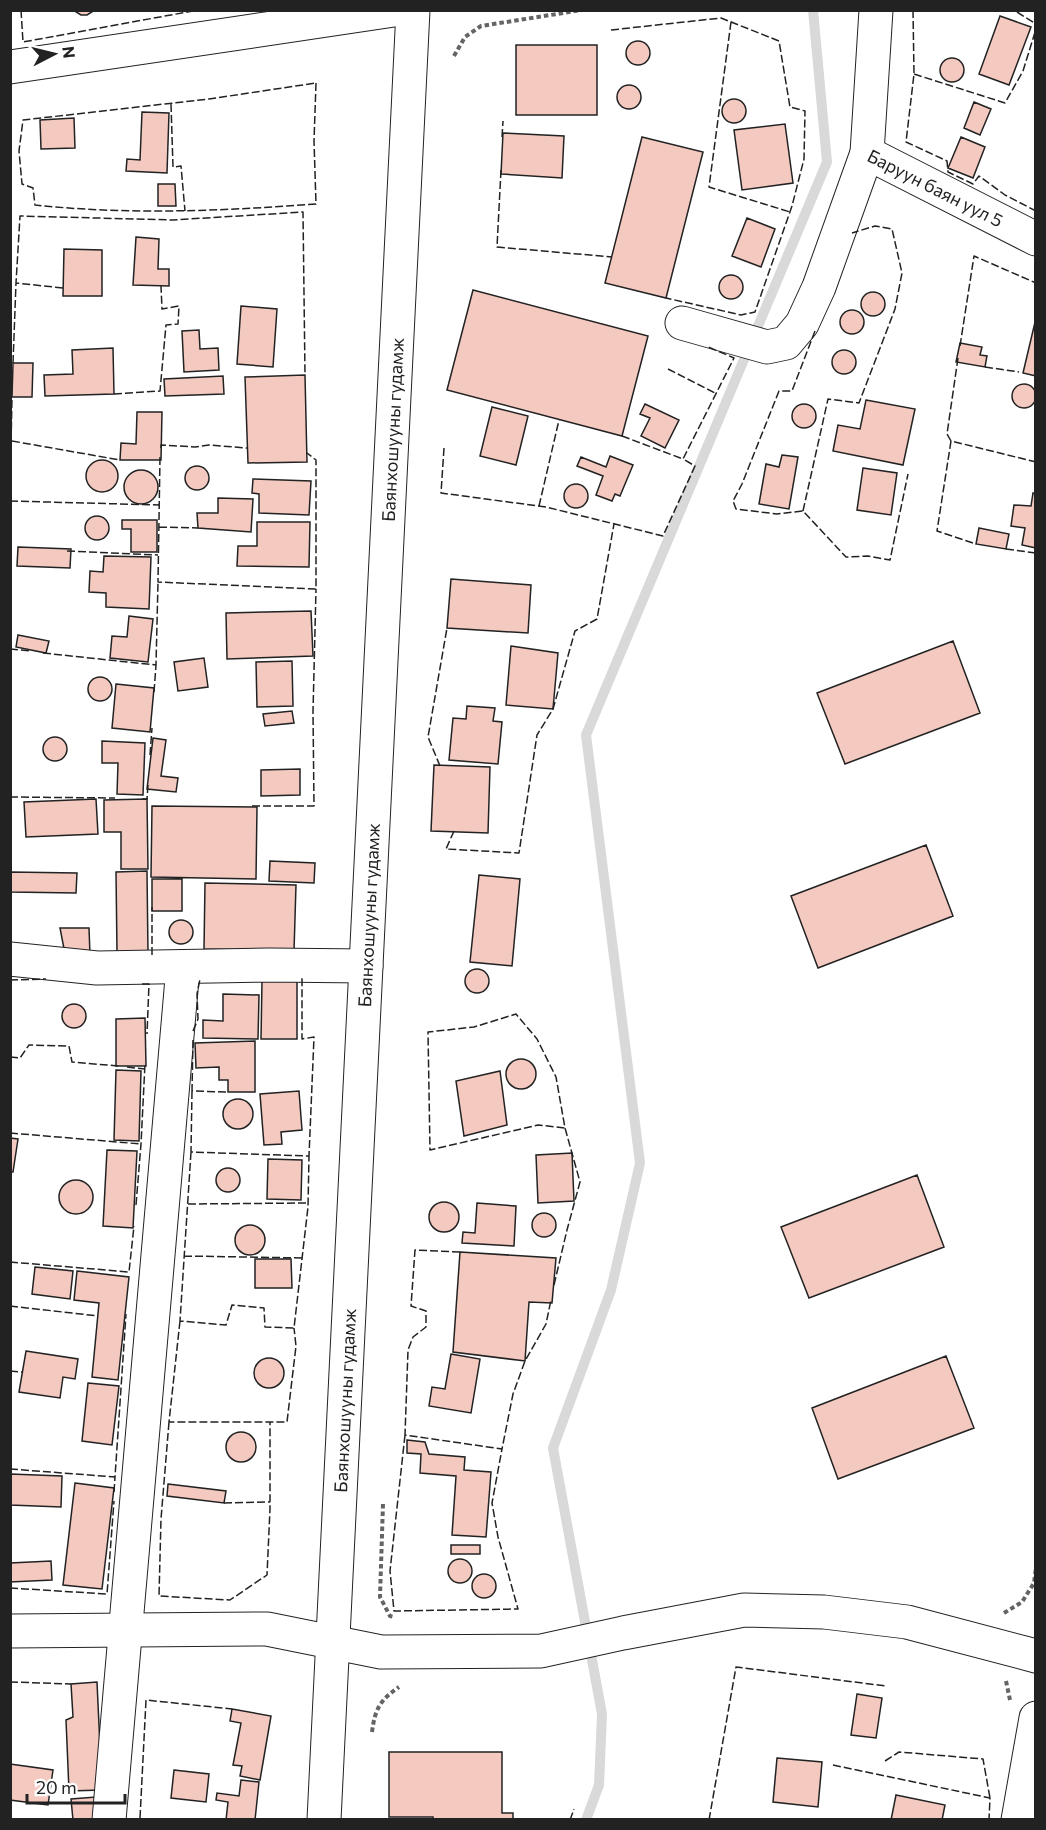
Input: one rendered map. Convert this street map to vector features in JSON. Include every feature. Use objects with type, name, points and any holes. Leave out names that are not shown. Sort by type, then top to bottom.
[{"type":"street","points":[[10,68],[394,10]]},
{"type":"street","name":"Баянхошууны гудамж","points":[[324,1820],[413,10]]},
{"type":"street","name":"Баруун баян уул 5","points":[[876,10],[867,153],[1035,239]]},
{"type":"street","points":[[682,323],[767,347],[786,343],[802,324],[819,287],[867,153]]},
{"type":"street","points":[[10,958],[97,968],[366,966]]},
{"type":"street","points":[[109,1820],[183,967]]},
{"type":"street","points":[[10,1630],[267,1629],[381,1652],[542,1651],[744,1610],[824,1612],[907,1622],[1035,1656]]},
{"type":"street","points":[[1018,1820],[1035,1718]]},
{"type":"path","points":[[454,56],[465,37],[481,26],[582,10]]},
{"type":"path","points":[[383,1504],[380,1597],[390,1616],[399,1619]]},
{"type":"building","points":[[73,10],[95,10],[87,15],[81,15]]},
{"type":"building","points":[[1000,16],[1031,27],[1009,85],[979,74]]},
{"type":"building","points":[[638,41],[647,44],[650,53],[647,62],[638,65],[629,62],[626,53],[629,44]]},
{"type":"building","points":[[516,45],[597,45],[597,115],[516,115]]},
{"type":"building","points":[[952,58],[961,61],[964,70],[961,79],[952,82],[943,79],[940,70],[943,61]]},
{"type":"building","points":[[629,85],[638,88],[641,97],[638,106],[629,109],[620,106],[617,97],[620,88]]},
{"type":"building","points":[[734,99],[739,100],[745,106],[745,116],[739,122],[734,123],[729,122],[723,116],[722,111],[723,106],[729,100]]},
{"type":"building","points":[[974,102],[991,109],[980,135],[964,128]]},
{"type":"building","points":[[142,112],[169,113],[167,173],[126,171],[127,159],[140,160]]},
{"type":"building","points":[[74,118],[75,148],[41,149],[40,120]]},
{"type":"building","points":[[785,124],[793,183],[742,190],[734,130]]},
{"type":"building","points":[[503,133],[564,136],[562,178],[501,174]]},
{"type":"building","points":[[642,137],[703,152],[666,298],[605,283]]},
{"type":"building","points":[[961,137],[985,147],[973,178],[948,168]]},
{"type":"building","points":[[158,184],[175,184],[176,206],[158,206]]},
{"type":"building","points":[[747,218],[775,229],[761,267],[732,256]]},
{"type":"building","points":[[136,237],[159,239],[158,269],[169,269],[169,286],[133,285]]},
{"type":"building","points":[[64,249],[102,250],[102,296],[63,296]]},
{"type":"building","points":[[731,275],[736,276],[742,282],[742,292],[736,298],[731,299],[726,298],[720,292],[719,287],[720,282],[726,276]]},
{"type":"building","points":[[473,290],[648,336],[622,436],[447,390]]},
{"type":"building","points":[[873,292],[878,293],[884,299],[884,309],[878,315],[873,316],[868,315],[862,309],[861,304],[862,299],[868,293]]},
{"type":"building","points":[[241,306],[277,309],[273,367],[237,364]]},
{"type":"building","points":[[852,310],[857,311],[863,317],[863,327],[857,333],[852,334],[847,333],[841,327],[840,322],[841,317],[847,311]]},
{"type":"building","points":[[1036,318],[1036,376],[1023,373]]},
{"type":"building","points":[[199,330],[200,349],[218,348],[219,370],[184,372],[182,331]]},
{"type":"building","points":[[960,343],[982,347],[980,355],[987,356],[985,367],[956,362]]},
{"type":"building","points":[[113,348],[114,394],[45,396],[44,375],[73,374],[72,350]]},
{"type":"building","points":[[844,350],[849,351],[855,357],[855,367],[849,373],[844,374],[839,373],[833,367],[832,362],[833,357],[839,351]]},
{"type":"building","points":[[13,363],[33,363],[32,397],[12,397]]},
{"type":"building","points":[[305,375],[307,462],[248,463],[245,377]]},
{"type":"building","points":[[223,376],[224,394],[165,396],[164,379]]},
{"type":"building","points":[[1024,384],[1029,385],[1035,391],[1035,401],[1029,407],[1024,408],[1019,407],[1013,401],[1012,396],[1013,391],[1019,385]]},
{"type":"building","points":[[866,400],[915,409],[903,465],[833,451],[838,425],[860,429]]},
{"type":"building","points":[[645,404],[679,420],[665,448],[641,436],[650,418],[640,414]]},
{"type":"building","points":[[804,404],[809,405],[815,411],[815,421],[809,427],[804,428],[799,427],[793,421],[792,416],[793,411],[799,405]]},
{"type":"building","points":[[492,407],[528,416],[516,465],[480,456]]},
{"type":"building","points":[[137,412],[162,412],[161,460],[120,460],[121,443],[136,444]]},
{"type":"building","points":[[782,455],[798,457],[789,509],[759,504],[766,464],[779,467]]},
{"type":"building","points":[[610,456],[633,465],[620,496],[615,494],[612,501],[596,495],[603,476],[577,466],[581,457],[606,467]]},
{"type":"building","points":[[102,460],[113,465],[118,476],[113,487],[102,492],[91,487],[86,476],[91,465]]},
{"type":"building","points":[[197,466],[206,469],[209,478],[206,487],[197,490],[188,487],[185,478],[188,469]]},
{"type":"building","points":[[863,468],[897,473],[891,515],[857,510]]},
{"type":"building","points":[[141,470],[153,475],[158,487],[153,499],[141,504],[129,499],[124,487],[129,475]]},
{"type":"building","points":[[253,479],[311,481],[309,515],[259,513],[259,494],[252,493]]},
{"type":"building","points":[[576,484],[581,485],[587,491],[587,501],[581,507],[576,508],[571,507],[565,501],[564,496],[565,491],[571,485]]},
{"type":"building","points":[[1033,493],[1036,494],[1036,548],[1022,545],[1025,528],[1011,526],[1014,505],[1031,506]]},
{"type":"building","points":[[218,498],[253,499],[251,532],[198,528],[197,513],[218,513]]},
{"type":"building","points":[[97,516],[102,517],[108,523],[108,533],[102,539],[97,540],[92,539],[86,533],[85,528],[86,523],[92,517]]},
{"type":"building","points":[[122,520],[157,520],[157,552],[131,552],[131,529],[122,529]]},
{"type":"building","points":[[257,522],[310,522],[309,567],[237,566],[238,546],[257,546]]},
{"type":"building","points":[[979,528],[1009,534],[1006,549],[976,544]]},
{"type":"building","points":[[18,547],[71,549],[70,568],[17,566]]},
{"type":"building","points":[[104,556],[151,557],[149,609],[106,607],[106,593],[89,592],[90,571],[103,572]]},
{"type":"building","points":[[451,579],[531,585],[528,633],[447,628]]},
{"type":"building","points":[[311,611],[313,656],[227,659],[226,613]]},
{"type":"building","points":[[129,616],[153,619],[148,662],[110,658],[112,636],[127,637]]},
{"type":"building","points":[[18,635],[49,641],[46,653],[16,647]]},
{"type":"building","points":[[953,641],[980,713],[845,764],[817,693]]},
{"type":"building","points":[[511,646],[558,653],[553,709],[506,705]]},
{"type":"building","points":[[204,658],[208,687],[178,691],[174,662]]},
{"type":"building","points":[[292,661],[293,706],[257,707],[256,662]]},
{"type":"building","points":[[100,677],[105,678],[111,684],[111,694],[105,700],[100,701],[95,700],[89,694],[88,689],[89,684],[95,678]]},
{"type":"building","points":[[116,684],[154,688],[150,732],[112,728]]},
{"type":"building","points":[[467,706],[495,708],[493,721],[502,722],[498,764],[449,760],[453,718],[466,719]]},
{"type":"building","points":[[292,711],[294,723],[265,726],[263,714]]},
{"type":"building","points":[[55,737],[60,738],[66,744],[66,754],[60,760],[55,761],[50,760],[44,754],[43,749],[44,744],[50,738]]},
{"type":"building","points":[[153,738],[166,740],[161,776],[178,778],[176,792],[147,789]]},
{"type":"building","points":[[102,741],[145,743],[143,795],[117,794],[118,763],[102,763]]},
{"type":"building","points":[[434,765],[490,767],[488,833],[431,831]]},
{"type":"building","points":[[300,769],[300,795],[261,796],[261,770]]},
{"type":"building","points":[[96,799],[98,834],[26,837],[24,802]]},
{"type":"building","points":[[147,799],[148,869],[121,869],[121,832],[104,832],[104,800]]},
{"type":"building","points":[[152,806],[257,807],[256,879],[151,877]]},
{"type":"building","points":[[926,845],[953,916],[818,968],[791,896]]},
{"type":"building","points":[[270,861],[315,863],[314,883],[269,881]]},
{"type":"building","points":[[147,871],[148,953],[117,953],[116,872]]},
{"type":"building","points":[[10,872],[77,873],[76,893],[10,892]]},
{"type":"building","points":[[479,875],[520,879],[512,966],[470,962]]},
{"type":"building","points":[[152,879],[182,879],[182,911],[152,911]]},
{"type":"building","points":[[205,883],[296,885],[294,951],[204,949]]},
{"type":"building","points":[[181,920],[186,921],[192,927],[192,937],[186,943],[181,944],[176,943],[170,937],[169,932],[170,927],[176,921]]},
{"type":"building","points":[[60,928],[89,928],[90,955],[65,954]]},
{"type":"building","points":[[477,969],[482,970],[488,976],[488,986],[482,992],[477,993],[472,992],[466,986],[465,981],[466,976],[472,970]]},
{"type":"building","points":[[262,981],[297,981],[297,1039],[261,1039]]},
{"type":"building","points":[[223,994],[259,995],[258,1039],[203,1038],[203,1020],[223,1021]]},
{"type":"building","points":[[74,1004],[79,1005],[85,1011],[85,1021],[79,1027],[74,1028],[69,1027],[63,1021],[62,1016],[63,1011],[69,1005]]},
{"type":"building","points":[[145,1018],[146,1066],[116,1066],[116,1019]]},
{"type":"building","points":[[255,1041],[255,1092],[228,1092],[228,1080],[219,1080],[219,1067],[196,1068],[195,1043]]},
{"type":"building","points":[[521,1059],[532,1063],[536,1074],[532,1085],[521,1089],[510,1085],[506,1074],[510,1063]]},
{"type":"building","points":[[116,1070],[141,1071],[139,1141],[114,1140]]},
{"type":"building","points":[[500,1071],[507,1125],[464,1136],[456,1081]]},
{"type":"building","points":[[299,1091],[302,1130],[281,1132],[282,1144],[264,1145],[260,1094]]},
{"type":"building","points":[[238,1099],[249,1103],[253,1114],[249,1125],[238,1129],[227,1125],[223,1114],[227,1103]]},
{"type":"building","points":[[10,1138],[18,1139],[13,1172],[10,1172]]},
{"type":"building","points":[[107,1150],[137,1151],[133,1228],[103,1226]]},
{"type":"building","points":[[572,1153],[574,1201],[538,1203],[536,1155]]},
{"type":"building","points":[[268,1159],[302,1160],[301,1200],[267,1199]]},
{"type":"building","points":[[228,1168],[233,1169],[239,1175],[239,1185],[233,1191],[228,1192],[223,1191],[217,1185],[216,1180],[217,1175],[223,1169]]},
{"type":"building","points":[[917,1175],[944,1247],[809,1298],[781,1227]]},
{"type":"building","points":[[76,1180],[88,1185],[93,1197],[88,1209],[76,1214],[64,1209],[59,1197],[64,1185]]},
{"type":"building","points":[[444,1202],[455,1206],[459,1217],[455,1228],[444,1232],[433,1228],[429,1217],[433,1206]]},
{"type":"building","points":[[477,1203],[516,1206],[514,1246],[462,1243],[463,1232],[475,1233]]},
{"type":"building","points":[[544,1213],[553,1216],[556,1225],[553,1234],[544,1237],[535,1234],[532,1225],[535,1216]]},
{"type":"building","points":[[250,1225],[261,1229],[265,1240],[261,1251],[250,1255],[239,1251],[235,1240],[239,1229]]},
{"type":"building","points":[[460,1252],[556,1258],[552,1303],[529,1302],[525,1361],[453,1352]]},
{"type":"building","points":[[255,1259],[291,1259],[292,1288],[255,1288]]},
{"type":"building","points":[[35,1267],[73,1271],[70,1299],[32,1294]]},
{"type":"building","points":[[77,1271],[129,1277],[118,1380],[92,1377],[99,1303],[74,1300]]},
{"type":"building","points":[[26,1351],[78,1359],[75,1379],[63,1377],[60,1398],[19,1392]]},
{"type":"building","points":[[451,1354],[480,1359],[471,1413],[429,1406],[432,1387],[445,1389]]},
{"type":"building","points":[[946,1356],[974,1428],[838,1479],[812,1408]]},
{"type":"building","points":[[269,1358],[280,1362],[284,1373],[280,1384],[269,1388],[258,1384],[254,1373],[258,1362]]},
{"type":"building","points":[[88,1383],[119,1386],[112,1445],[82,1441]]},
{"type":"building","points":[[241,1432],[252,1436],[256,1447],[252,1458],[241,1462],[230,1458],[226,1447],[230,1436]]},
{"type":"building","points":[[407,1440],[425,1442],[429,1454],[465,1457],[464,1470],[491,1472],[486,1537],[452,1535],[456,1476],[420,1473],[421,1454],[407,1453]]},
{"type":"building","points":[[10,1474],[62,1476],[61,1507],[10,1505]]},
{"type":"building","points":[[75,1483],[114,1488],[102,1589],[63,1585]]},
{"type":"building","points":[[168,1484],[226,1491],[224,1503],[167,1496]]},
{"type":"building","points":[[451,1545],[480,1545],[480,1554],[451,1554]]},
{"type":"building","points":[[460,1559],[469,1562],[472,1571],[469,1580],[460,1583],[451,1580],[448,1571],[451,1562]]},
{"type":"building","points":[[51,1561],[52,1580],[10,1582],[10,1563]]},
{"type":"building","points":[[484,1574],[489,1575],[495,1581],[495,1591],[489,1597],[484,1598],[479,1597],[473,1591],[472,1586],[473,1581],[479,1575]]},
{"type":"building","points":[[97,1682],[102,1790],[69,1791],[66,1720],[73,1717],[71,1684]]},
{"type":"building","points":[[857,1694],[882,1698],[876,1738],[851,1735]]},
{"type":"building","points":[[232,1709],[271,1716],[260,1780],[240,1776],[242,1766],[233,1765],[241,1723],[230,1721]]},
{"type":"building","points":[[389,1752],[502,1752],[502,1813],[513,1813],[513,1820],[433,1820],[433,1817],[389,1817]]},
{"type":"building","points":[[777,1758],[822,1762],[818,1807],[773,1802]]},
{"type":"building","points":[[10,1764],[53,1770],[48,1805],[10,1800]]},
{"type":"building","points":[[174,1770],[209,1774],[206,1802],[171,1798]]},
{"type":"building","points":[[241,1780],[259,1782],[255,1820],[226,1820],[228,1802],[216,1800],[217,1793],[239,1796]]},
{"type":"building","points":[[896,1795],[945,1805],[942,1820],[891,1820]]},
{"type":"building","points":[[96,1797],[98,1820],[73,1820],[71,1799]]},
{"type":"waterway","points":[[586,1820],[599,1785],[602,1714],[553,1448],[611,1290],[640,1163],[586,735],[827,162],[813,10]]},
{"type":"fence","points":[[21,10],[23,42],[198,10]]},
{"type":"fence","points":[[913,10],[914,74],[906,142],[947,161],[948,172],[973,184],[979,176],[1005,195],[1036,211]]},
{"type":"fence","points":[[1017,12],[1036,24]]},
{"type":"fence","points":[[611,30],[721,18],[779,41],[790,107],[805,111],[804,159],[792,206],[755,312],[741,315],[666,298]]},
{"type":"fence","points":[[731,22],[709,187],[790,212]]},
{"type":"fence","points":[[914,74],[1005,103],[1023,71],[1036,29]]},
{"type":"fence","points":[[316,83],[314,141],[316,204],[175,211],[70,208],[35,205],[33,188],[22,184],[19,151],[23,120],[209,99],[316,83]]},
{"type":"fence","points":[[171,104],[173,167],[181,166],[185,211]]},
{"type":"fence","points":[[502,137],[503,121]]},
{"type":"fence","points":[[501,170],[497,247],[612,257]]},
{"type":"fence","points":[[63,288],[16,283],[20,216],[173,220],[303,212],[305,375]]},
{"type":"fence","points":[[803,511],[828,399],[859,403],[895,309],[902,273],[892,229],[875,226],[852,233]]},
{"type":"fence","points":[[960,346],[974,256],[1036,283]]},
{"type":"fence","points":[[13,363],[16,283]]},
{"type":"fence","points":[[114,394],[160,391],[166,325],[178,324],[179,306],[162,309],[161,286]]},
{"type":"fence","points":[[815,331],[792,391],[779,391],[733,501],[736,509],[777,514],[803,511],[846,557],[868,556],[890,560],[908,474]]},
{"type":"fence","points":[[444,448],[441,493],[546,507],[663,536],[695,466],[683,459],[734,358],[706,346]]},
{"type":"fence","points":[[958,358],[947,434],[951,441],[1036,462]]},
{"type":"fence","points":[[985,367],[1019,372]]},
{"type":"fence","points":[[668,369],[715,393]]},
{"type":"fence","points":[[10,496],[12,397]]},
{"type":"fence","points":[[539,506],[559,420]]},
{"type":"fence","points":[[622,436],[683,459]]},
{"type":"fence","points":[[12,441],[120,460]]},
{"type":"fence","points":[[951,441],[937,531],[976,544]]},
{"type":"fence","points":[[161,448],[161,445],[247,448]]},
{"type":"fence","points":[[160,457],[158,582],[316,589],[316,460],[307,453]]},
{"type":"fence","points":[[10,501],[160,505]]},
{"type":"fence","points":[[454,831],[446,849],[519,853],[537,735],[553,709],[575,631],[597,619],[614,524]]},
{"type":"fence","points":[[159,527],[198,528]]},
{"type":"fence","points":[[1006,549],[1036,553]]},
{"type":"fence","points":[[67,551],[158,555]]},
{"type":"fence","points":[[43,653],[156,665],[158,582]]},
{"type":"fence","points":[[252,806],[314,806],[313,712],[316,589]]},
{"type":"fence","points":[[440,766],[428,737],[447,628]]},
{"type":"fence","points":[[10,649],[31,651]]},
{"type":"fence","points":[[154,692],[156,665]]},
{"type":"fence","points":[[150,755],[152,728]]},
{"type":"fence","points":[[142,799],[147,799],[148,785]]},
{"type":"fence","points":[[10,797],[115,798]]},
{"type":"fence","points":[[152,907],[152,955]]},
{"type":"fence","points":[[192,1091],[191,1152],[309,1156],[314,1037],[302,1039],[302,978]]},
{"type":"fence","points":[[10,980],[46,979]]},
{"type":"fence","points":[[193,1031],[198,1019],[197,994],[200,979]]},
{"type":"fence","points":[[142,984],[149,984],[147,1034]]},
{"type":"fence","points":[[554,1285],[580,1182],[565,1128],[556,1077],[537,1039],[516,1014],[474,1027],[428,1032],[430,1150],[538,1125],[565,1128]]},
{"type":"fence","points":[[193,1040],[192,1091],[228,1092]]},
{"type":"fence","points":[[10,1057],[20,1058],[29,1045],[69,1046],[72,1062],[118,1066]]},
{"type":"fence","points":[[136,1205],[145,1064]]},
{"type":"fence","points":[[127,1067],[145,1069]]},
{"type":"fence","points":[[10,1133],[141,1144]]},
{"type":"fence","points":[[191,1152],[180,1321],[226,1325],[232,1305],[264,1308],[265,1327],[294,1328],[308,1207],[309,1156]]},
{"type":"fence","points":[[188,1204],[308,1203]]},
{"type":"fence","points":[[10,1262],[129,1272],[134,1226]]},
{"type":"fence","points":[[460,1252],[415,1250],[411,1306],[426,1311],[426,1327],[413,1337],[408,1350],[405,1435],[502,1449],[513,1394],[525,1361],[546,1324],[551,1300]]},
{"type":"fence","points":[[184,1256],[303,1258]]},
{"type":"fence","points":[[10,1306],[98,1316]]},
{"type":"fence","points":[[10,1469],[115,1477],[126,1314]]},
{"type":"fence","points":[[180,1321],[169,1422],[287,1422],[296,1346],[294,1328]]},
{"type":"fence","points":[[10,1371],[22,1372]]},
{"type":"fence","points":[[169,1422],[161,1519],[159,1596],[230,1600],[267,1575],[270,1422]]},
{"type":"fence","points":[[405,1435],[390,1571],[394,1611],[518,1609],[498,1537],[492,1503],[502,1449]]},
{"type":"fence","points":[[114,1492],[115,1477]]},
{"type":"fence","points":[[10,1588],[107,1594],[114,1501]]},
{"type":"fence","points":[[224,1503],[270,1502]]},
{"type":"fence","points":[[709,1820],[736,1667],[886,1686]]},
{"type":"fence","points":[[10,1682],[71,1684]]},
{"type":"fence","points":[[140,1818],[146,1700],[232,1709]]},
{"type":"fence","points":[[885,1761],[899,1752],[983,1759],[990,1798]]},
{"type":"fence","points":[[833,1765],[990,1798],[989,1820]]},
{"type":"fence","points":[[570,1820],[574,1809]]}]
